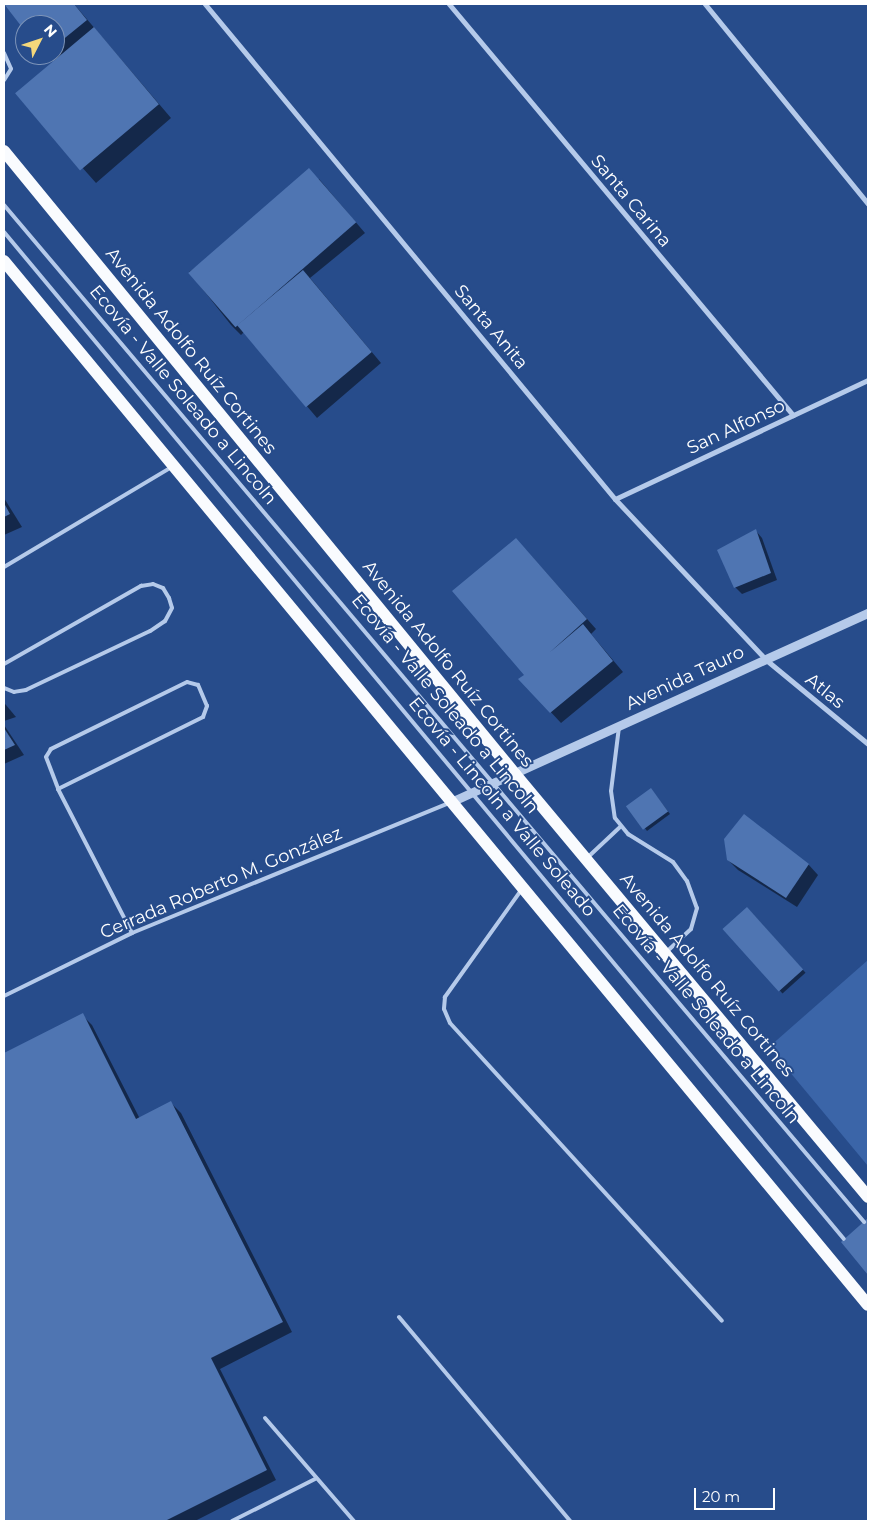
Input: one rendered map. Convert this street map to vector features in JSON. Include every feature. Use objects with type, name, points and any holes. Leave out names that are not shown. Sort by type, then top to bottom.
[{"type":"main road","name":"Avenida Adolfo Ruíz Cortines","points":[[4,151],[515,774],[868,1196]]},
{"type":"main road","points":[[4,261],[172,466],[453,801],[868,1305]]},
{"type":"street","name":"Santa Anita","points":[[205,4],[616,499],[765,659]]},
{"type":"street","name":"Santa Carina","points":[[449,4],[793,415]]},
{"type":"street","points":[[705,4],[868,204]]},
{"type":"street","name":"San Alfonso","points":[[616,499],[868,380]]},
{"type":"street","name":"Avenida Tauro","points":[[453,801],[868,613]]},
{"type":"street","name":"Atlas","points":[[765,659],[868,744]]},
{"type":"lane","points":[[4,53],[11,69],[4,80]]},
{"type":"lane","name":"Ecovía - Valle Soleado a Lincoln","points":[[4,205],[864,1222]]},
{"type":"lane","name":"Ecovía - Lincoln a Valle Soleado","points":[[4,232],[844,1239]]},
{"type":"lane","points":[[4,567],[172,466]]},
{"type":"lane","points":[[4,664],[141,586],[153,584],[163,588],[169,598],[172,608],[165,620],[150,631],[26,690],[14,692],[4,688]]},
{"type":"lane","points":[[58,789],[202,717],[207,706],[198,685],[187,682],[51,749],[46,761],[58,789],[132,933]]},
{"type":"lane","points":[[619,727],[610,805],[620,827],[673,862],[692,892],[697,908],[696,919],[691,929],[665,953]]},
{"type":"lane","name":"Cerrada Roberto M. González","points":[[4,996],[132,933],[453,801]]},
{"type":"lane","points":[[586,858],[620,827]]},
{"type":"lane","points":[[524,887],[445,997],[444,1009],[450,1023],[722,1321]]},
{"type":"lane","points":[[400,1317],[570,1521]]},
{"type":"lane","points":[[265,1418],[314,1479],[354,1521]]},
{"type":"lane","points":[[232,1521],[314,1479]]},
{"type":"shaded area","points":[[868,960],[868,1166],[769,1047]]},
{"type":"building","points":[[4,4],[74,4],[87,20],[65,38],[65,15],[15,15],[15,18]]},
{"type":"building","points":[[94,27],[159,104],[80,171],[15,93],[49,65],[65,65],[65,51]]},
{"type":"building","points":[[309,168],[356,222],[235,327],[188,273]]},
{"type":"building","points":[[303,270],[372,352],[306,407],[237,325]]},
{"type":"building","points":[[4,503],[10,514],[4,517]]},
{"type":"building","points":[[756,529],[771,573],[734,588],[717,550]]},
{"type":"building","points":[[516,538],[587,619],[549,653],[583,624],[613,661],[550,713],[518,679],[524,675],[452,591]]},
{"type":"building","points":[[4,728],[15,745],[4,750]]},
{"type":"building","points":[[651,788],[668,811],[643,830],[626,806]]},
{"type":"building","points":[[744,814],[809,864],[786,898],[727,860],[724,839]]},
{"type":"building","points":[[747,907],[803,969],[779,992],[722,929]]},
{"type":"building","points":[[83,1013],[136,1119],[171,1101],[283,1322],[211,1358],[267,1470],[165,1521],[4,1521],[4,1053]]},
{"type":"building","points":[[868,1218],[868,1275],[841,1242]]}]
